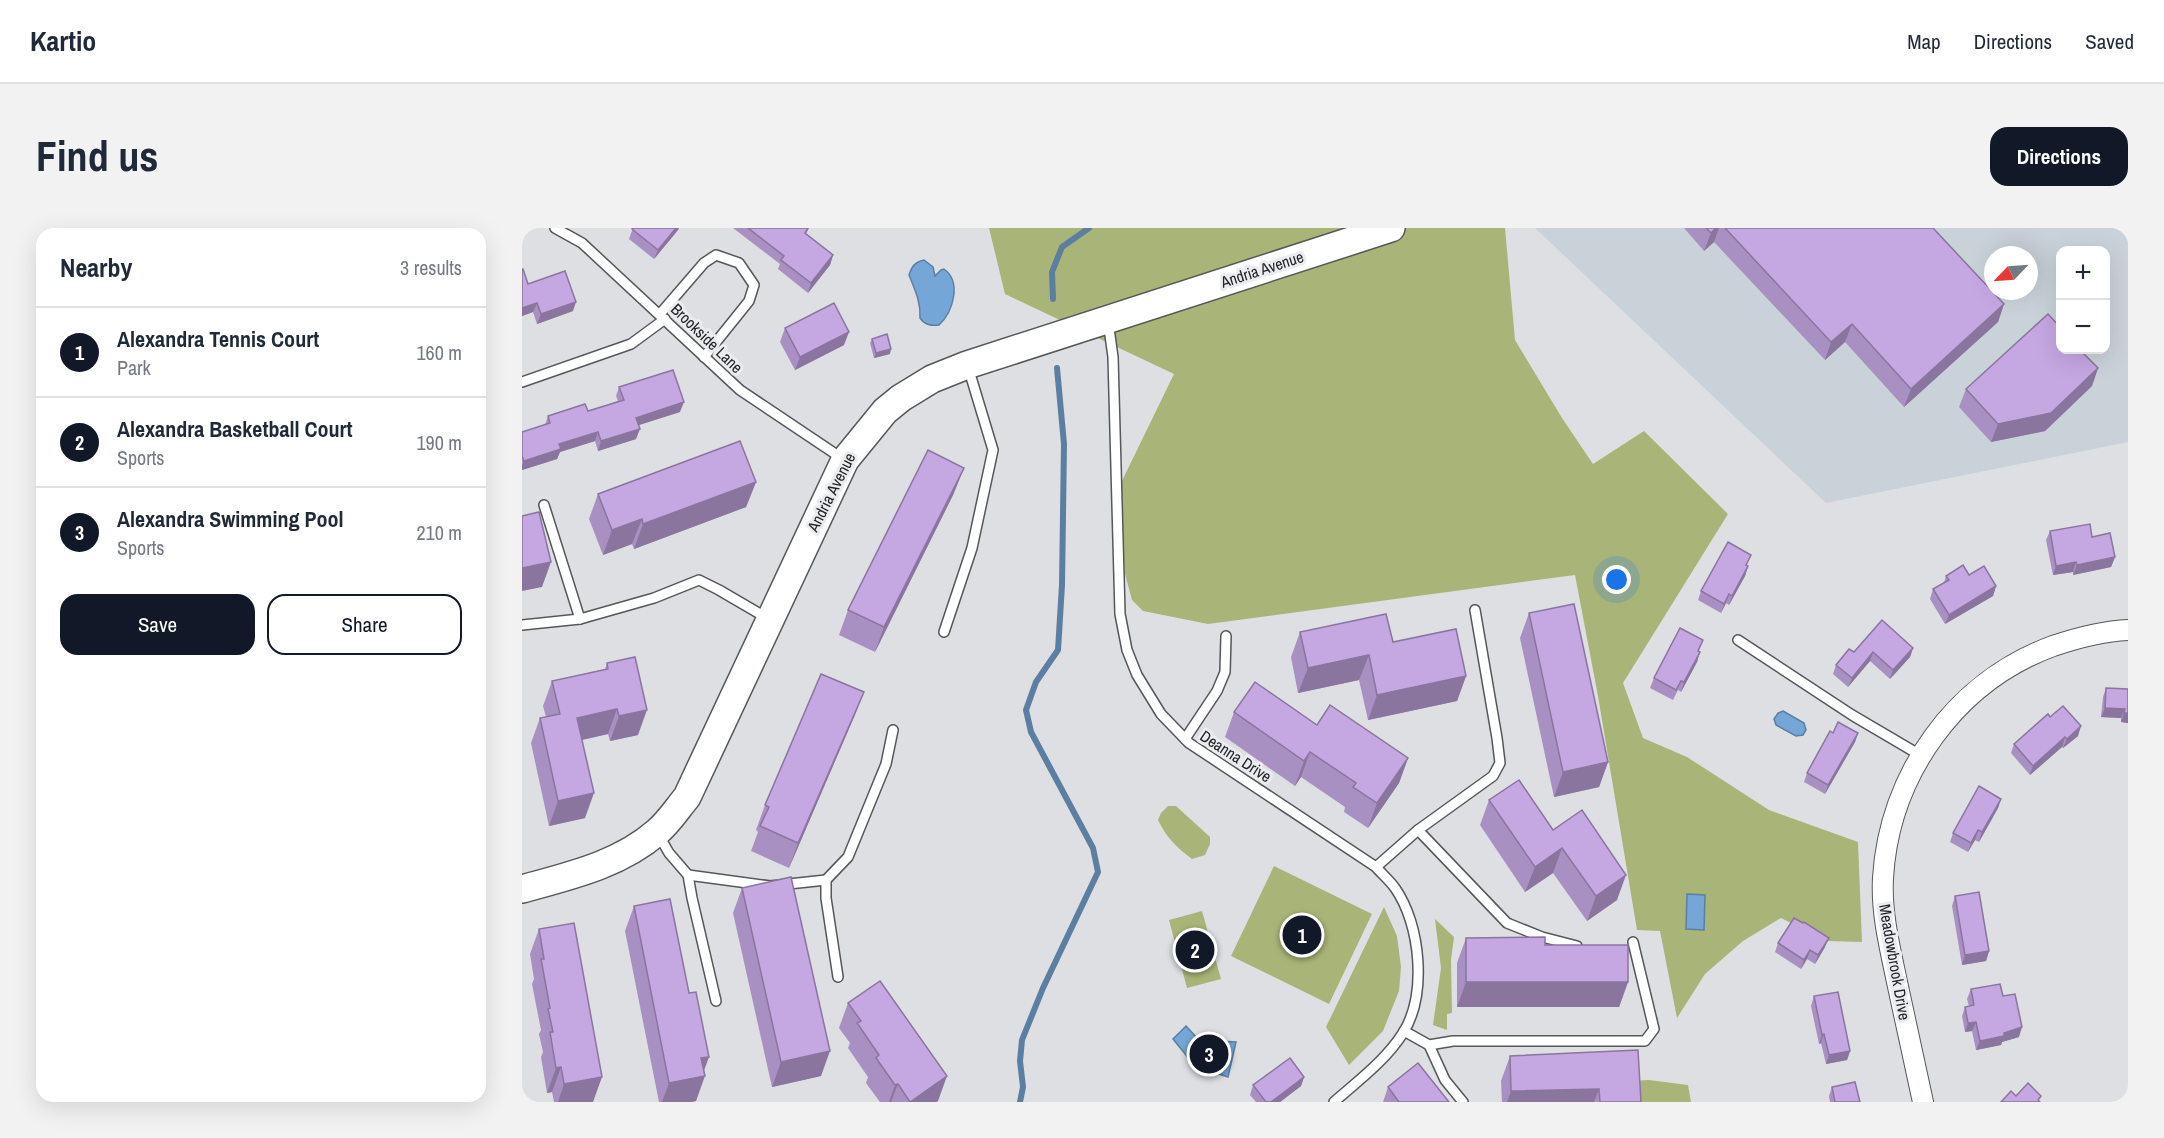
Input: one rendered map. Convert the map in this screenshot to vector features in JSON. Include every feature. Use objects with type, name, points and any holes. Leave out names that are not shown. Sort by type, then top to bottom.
[{"type":"street","name":"Andria Avenue","points":[[522,889],[597,867],[616,859],[657,833],[687,797],[845,460],[885,411],[901,398],[932,379],[967,365],[1391,228]]},
{"type":"street","name":"Meadowbrook Drive","points":[[1923,1102],[1889,945],[1884,910],[1883,879],[1887,846],[1893,818],[1904,786],[1920,755],[1947,719],[1967,698],[1991,679],[2018,662],[2067,641],[2128,630]]},
{"type":"lane","name":"Brookside Lane","points":[[557,228],[582,243],[740,390],[845,460]]},
{"type":"lane","points":[[522,382],[631,344],[662,316],[704,263],[716,255],[739,263],[754,285],[749,301],[704,357]]},
{"type":"lane","name":"Deanna Drive","points":[[1108,319],[1113,357],[1120,614],[1127,650],[1137,675],[1161,714],[1185,739],[1376,867],[1396,889],[1412,923],[1419,961],[1417,990],[1404,1031],[1394,1046],[1334,1102]]},
{"type":"lane","points":[[944,632],[972,548],[993,450],[967,365]]},
{"type":"lane","points":[[544,505],[580,619]]},
{"type":"lane","points":[[522,625],[580,619],[654,598],[699,580],[770,620]]},
{"type":"lane","points":[[1376,867],[1418,830],[1493,776],[1500,763],[1475,610]]},
{"type":"lane","points":[[1185,739],[1216,691],[1225,672],[1226,636]]},
{"type":"lane","points":[[1738,640],[1852,715],[1920,755]]},
{"type":"lane","points":[[688,875],[770,886],[826,880],[848,857],[886,764],[893,730]]},
{"type":"lane","points":[[1418,830],[1507,923],[1542,937],[1577,946]]},
{"type":"lane","points":[[657,833],[669,853],[688,875],[716,1002]]},
{"type":"lane","points":[[826,880],[826,898],[838,977]]},
{"type":"lane","points":[[1429,1046],[1453,1041],[1645,1041],[1654,1029],[1633,942]]},
{"type":"lane","points":[[1404,1031],[1429,1046],[1445,1080],[1463,1102]]},
{"type":"shaded area","points":[[1535,228],[2128,228],[2128,442],[1826,503]]},
{"type":"green space","points":[[989,228],[1505,228],[1515,340],[1593,464],[1644,431],[1728,514],[1623,683],[1643,738],[1687,757],[1769,810],[1858,842],[1862,942],[1826,941],[1781,918],[1743,941],[1705,974],[1677,1018],[1660,931],[1637,930],[1598,696],[1575,575],[1208,624],[1143,611],[1132,600],[1125,574],[1119,487],[1174,374],[1005,294]]},
{"type":"green space","points":[[1168,806],[1176,806],[1210,837],[1210,844],[1205,855],[1192,859],[1168,837],[1158,820]]},
{"type":"green space","points":[[1274,866],[1372,914],[1329,1004],[1231,956]]},
{"type":"green space","points":[[1384,907],[1397,936],[1401,967],[1399,991],[1383,1031],[1349,1065],[1326,1027]]},
{"type":"green space","points":[[1202,911],[1221,979],[1187,988],[1169,920]]},
{"type":"green space","points":[[1435,919],[1454,937],[1451,960],[1452,1013],[1447,1014],[1447,1030],[1433,1025],[1441,968]]},
{"type":"green space","points":[[1649,1080],[1688,1085],[1691,1102],[1633,1102],[1632,1081]]},
{"type":"water","points":[[924,260],[933,267],[935,276],[944,269],[953,281],[951,305],[939,325],[928,325],[920,318],[919,301],[909,275],[914,265]]},
{"type":"water","points":[[1783,711],[1804,723],[1806,730],[1803,735],[1796,736],[1776,725],[1774,719],[1778,713]]},
{"type":"water","points":[[1687,894],[1705,895],[1704,930],[1686,929]]},
{"type":"water","points":[[1186,1026],[1199,1040],[1236,1042],[1228,1077],[1195,1066],[1173,1039]]},
{"type":"building","points":[[633,228],[676,228],[658,250]]},
{"type":"building","points":[[748,228],[808,228],[805,233],[833,255],[811,283],[781,260],[784,256]]},
{"type":"building","points":[[1706,228],[1716,228],[1711,233]]},
{"type":"building","points":[[1725,228],[1933,228],[1984,283],[1984,300],[2000,300],[2004,304],[1911,389],[1852,324],[1831,342]]},
{"type":"building","points":[[522,269],[528,284],[565,271],[576,302],[541,314],[537,303],[522,308]]},
{"type":"building","points":[[834,303],[849,332],[800,357],[785,328]]},
{"type":"building","points":[[2048,314],[2056,323],[2056,354],[2084,354],[2098,368],[2051,413],[1998,424],[1966,389]]},
{"type":"building","points":[[887,334],[891,349],[876,353],[872,339]]},
{"type":"building","points":[[673,370],[684,402],[636,418],[640,429],[601,441],[598,432],[559,444],[561,449],[524,461],[522,432],[550,423],[548,416],[585,404],[588,411],[624,400],[619,387]]},
{"type":"building","points":[[740,441],[756,482],[643,524],[642,519],[612,530],[598,494]]},
{"type":"building","points":[[928,450],[964,468],[884,627],[848,610]]},
{"type":"building","points":[[539,512],[551,562],[522,568],[522,516]]},
{"type":"building","points":[[2090,524],[2092,537],[2110,533],[2115,557],[2077,565],[2076,562],[2056,566],[2050,531]]},
{"type":"building","points":[[1728,542],[1751,555],[1746,565],[1748,566],[1732,596],[1729,594],[1724,604],[1701,591]]},
{"type":"building","points":[[1963,565],[1969,575],[1984,566],[1996,586],[1949,615],[1933,589],[1949,580],[1946,576]]},
{"type":"building","points":[[1574,604],[1608,762],[1563,772],[1529,613]]},
{"type":"building","points":[[1386,614],[1393,642],[1456,629],[1466,676],[1377,695],[1369,655],[1308,668],[1300,632]]},
{"type":"building","points":[[1882,620],[1913,648],[1893,670],[1873,652],[1852,678],[1836,665],[1849,649],[1854,652]]},
{"type":"building","points":[[1680,628],[1703,640],[1698,651],[1700,652],[1684,682],[1681,681],[1676,690],[1654,678]]},
{"type":"building","points":[[635,657],[647,710],[619,716],[617,709],[577,718],[594,793],[558,801],[540,718],[560,714],[552,681],[608,669],[607,663]]},
{"type":"building","points":[[821,674],[864,692],[798,843],[760,826],[769,807],[765,805]]},
{"type":"building","points":[[1255,682],[1317,725],[1330,705],[1408,758],[1377,803],[1353,787],[1356,783],[1310,752],[1304,761],[1234,712]]},
{"type":"building","points":[[2106,688],[2128,689],[2128,713],[2124,713],[2125,709],[2105,708]]},
{"type":"building","points":[[2063,706],[2081,726],[2033,766],[2014,744],[2048,714],[2050,717]]},
{"type":"building","points":[[1838,722],[1858,733],[1828,785],[1807,773],[1830,731],[1833,733]]},
{"type":"building","points":[[1519,780],[1553,830],[1582,810],[1626,875],[1596,896],[1562,848],[1535,867],[1489,800]]},
{"type":"building","points":[[1979,786],[2001,799],[1982,832],[1978,830],[1971,843],[1953,833]]},
{"type":"building","points":[[791,877],[830,1051],[781,1062],[742,888]]},
{"type":"building","points":[[1979,892],[1989,951],[1965,955],[1955,896]]},
{"type":"building","points":[[670,899],[689,993],[696,992],[709,1057],[701,1058],[705,1076],[669,1083],[634,906]]},
{"type":"building","points":[[1794,918],[1829,938],[1818,955],[1810,950],[1804,960],[1778,943]]},
{"type":"building","points":[[574,923],[602,1077],[564,1084],[561,1067],[556,1068],[550,1032],[553,1032],[541,959],[544,959],[539,929]]},
{"type":"building","points":[[1545,937],[1545,945],[1628,945],[1628,982],[1466,982],[1466,938]]},
{"type":"building","points":[[880,981],[947,1076],[910,1102],[876,1058],[879,1055],[857,1023],[861,1021],[848,1003]]},
{"type":"building","points":[[2000,984],[2003,996],[2015,994],[2022,1027],[2004,1033],[2004,1036],[1980,1041],[1976,1022],[1968,1023],[1965,1007],[1974,1005],[1971,989]]},
{"type":"building","points":[[1838,992],[1850,1051],[1829,1055],[1824,1034],[1822,1035],[1814,996]]},
{"type":"building","points":[[1638,1050],[1641,1102],[1600,1102],[1599,1089],[1511,1091],[1510,1056]]},
{"type":"building","points":[[1290,1058],[1304,1077],[1271,1102],[1266,1102],[1253,1085]]},
{"type":"building","points":[[1418,1063],[1449,1102],[1399,1102],[1388,1087]]},
{"type":"building","points":[[1855,1082],[1860,1102],[1835,1102],[1832,1087]]},
{"type":"building","points":[[2028,1083],[2041,1096],[2038,1100],[2040,1102],[2001,1102],[2011,1091],[2016,1096]]},
{"type":"waterway","points":[[1053,299],[1052,272],[1062,247],[1089,228]]},
{"type":"waterway","points":[[1020,1102],[1023,1087],[1020,1061],[1022,1040],[1043,988],[1098,872],[1093,848],[1031,732],[1026,710],[1036,682],[1058,650],[1062,585],[1064,444],[1057,368]]},
{"type":"place","name":"Alexandra Tennis Court","points":[[1302,935]]},
{"type":"place","name":"Alexandra Basketball Court","points":[[1195,950]]},
{"type":"place","name":"Alexandra Swimming Pool","points":[[1209,1054]]}]
